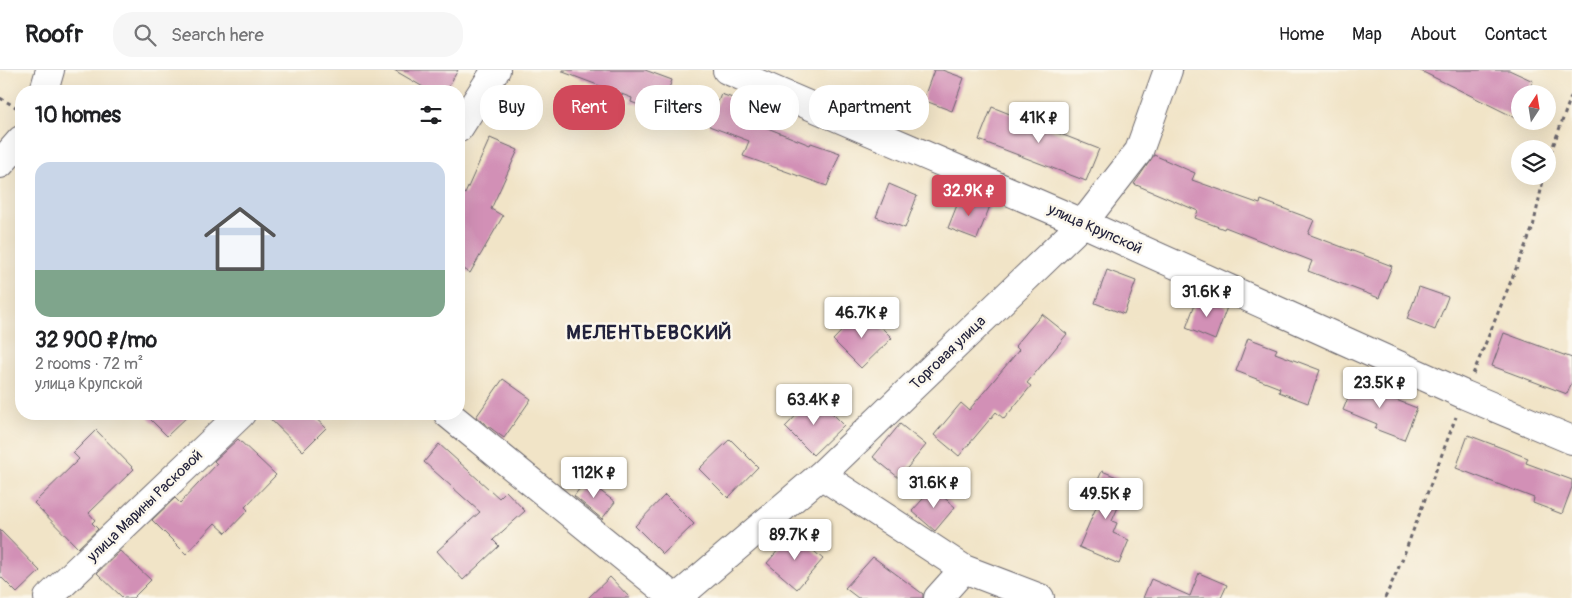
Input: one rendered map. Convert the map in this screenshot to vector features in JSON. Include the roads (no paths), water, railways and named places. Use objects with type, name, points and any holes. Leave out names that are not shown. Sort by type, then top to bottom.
[{"type":"street","points":[[46,85],[50,70]]},
{"type":"street","points":[[465,119],[496,70]]},
{"type":"street","name":"улица Крупской","points":[[727,70],[1084,223],[1464,395],[1572,440]]},
{"type":"street","name":"Торговая улица","points":[[675,598],[821,475],[1084,223],[1139,151],[1168,70]]},
{"type":"street","points":[[0,164],[15,147]]},
{"type":"street","name":"улица Марины Расковой","points":[[48,598],[235,420]]},
{"type":"street","points":[[455,420],[675,598]]},
{"type":"street","points":[[821,475],[964,568],[1040,598]]},
{"type":"street","points":[[938,598],[964,568]]},
{"type":"district","name":"МЕЛЕНТЬЕВСКИЙ","points":[[649,332]]}]
